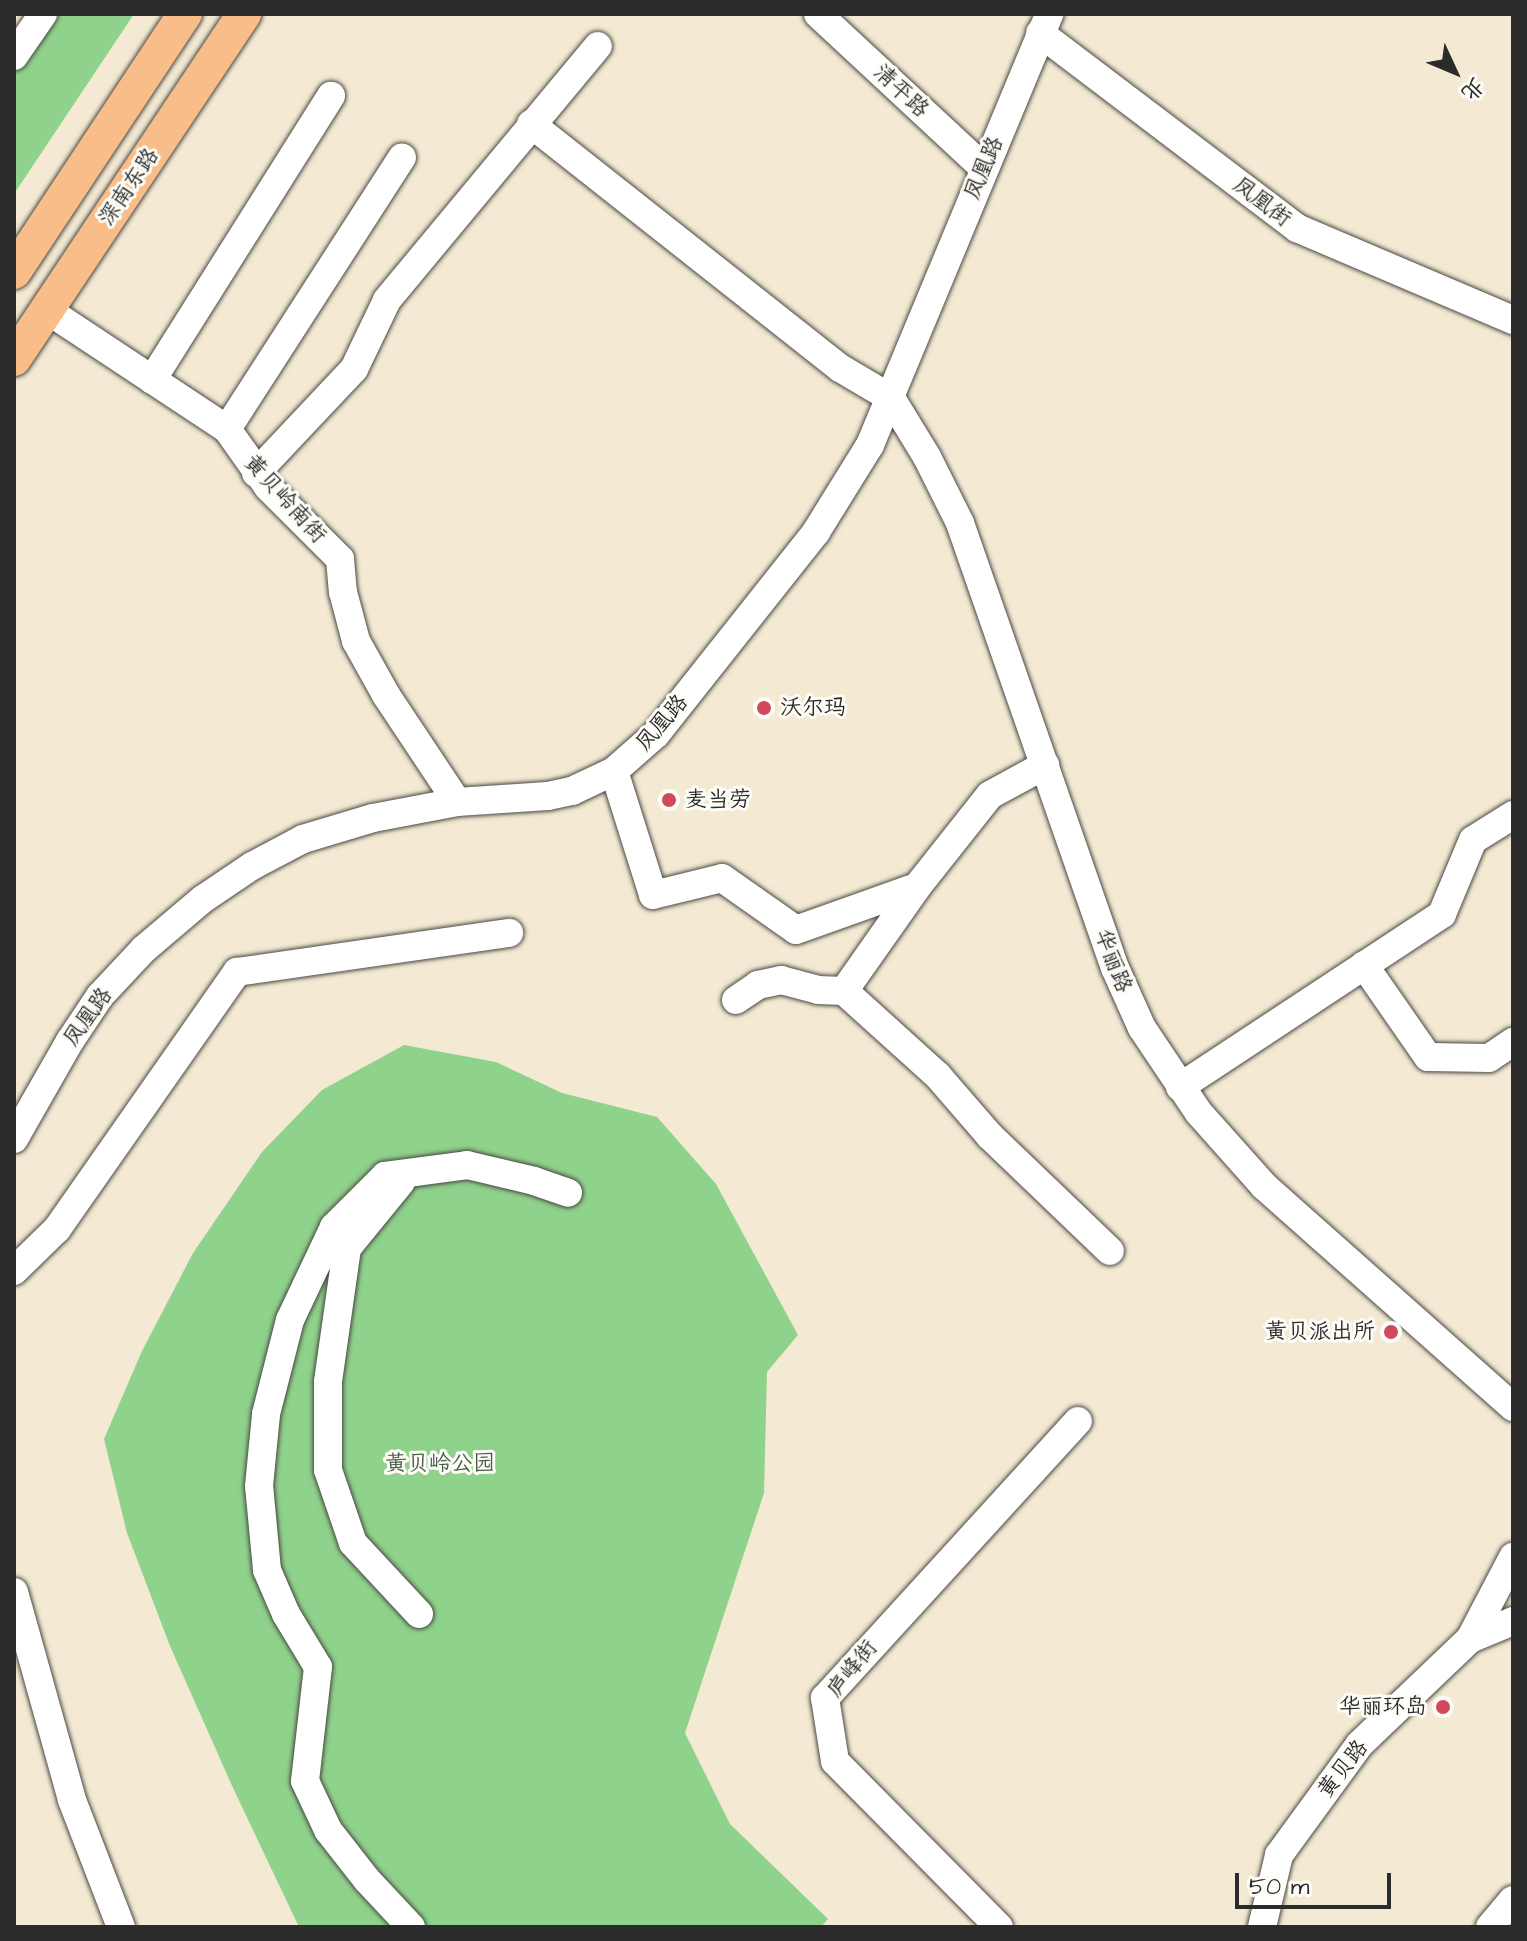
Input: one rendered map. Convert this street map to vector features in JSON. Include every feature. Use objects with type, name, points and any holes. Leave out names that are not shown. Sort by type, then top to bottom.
[{"type":"main road","points":[[14,272],[185,14]]},
{"type":"main road","name":"深南东路","points":[[14,359],[244,14]]},
{"type":"street","points":[[14,56],[43,14]]},
{"type":"street","name":"清平路","points":[[818,14],[984,168]]},
{"type":"street","name":"凤凰路","points":[[14,1139],[62,1053],[100,996],[144,949],[203,899],[252,866],[303,839],[373,818],[457,802],[560,794],[614,771],[656,734],[816,532],[870,445],[1044,24]]},
{"type":"street","name":"凤凰街","points":[[1044,24],[1297,228],[1513,320]]},
{"type":"street","points":[[256,473],[354,369],[387,300],[598,46]]},
{"type":"street","points":[[152,380],[331,96]]},
{"type":"street","points":[[531,124],[840,368],[891,398]]},
{"type":"street","points":[[227,429],[402,157]]},
{"type":"street","name":"黄贝岭南街","points":[[47,310],[227,429],[256,473],[340,559],[343,592],[356,641],[386,695],[457,802]]},
{"type":"street","name":"华丽路","points":[[891,398],[927,457],[960,523],[1124,991],[1142,1028],[1180,1087],[1264,1186],[1508,1392]]},
{"type":"street","points":[[844,991],[917,887],[990,795],[1045,765]]},
{"type":"street","points":[[614,771],[653,895],[722,878],[796,930],[917,887]]},
{"type":"street","points":[[1180,1087],[1442,914],[1473,840],[1513,815]]},
{"type":"street","points":[[14,1271],[57,1229],[237,972],[509,933]]},
{"type":"street","points":[[1364,965],[1428,1057],[1489,1058],[1513,1042]]},
{"type":"street","points":[[736,1000],[758,985],[781,980],[818,990],[844,991],[938,1076],[990,1136],[1110,1251]]},
{"type":"street","points":[[411,1927],[367,1880],[328,1830],[305,1781],[318,1667],[286,1614],[267,1570],[259,1486],[266,1414],[290,1320],[334,1227],[385,1176],[467,1165],[534,1181],[568,1193]]},
{"type":"street","points":[[410,1172],[347,1248],[328,1382],[328,1470],[353,1543],[419,1614]]},
{"type":"street","name":"庐峰街","points":[[999,1927],[835,1761],[825,1698],[920,1589],[1078,1421]]},
{"type":"street","name":"黄贝路","points":[[1262,1927],[1279,1855],[1360,1744],[1470,1639],[1513,1557]]},
{"type":"street","points":[[14,1592],[72,1800],[121,1927]]},
{"type":"street","name":"黄贝路","points":[[1470,1639],[1513,1621]]},
{"type":"street","points":[[1490,1927],[1513,1900]]},
{"type":"green space","points":[[40,14],[134,14],[14,194],[14,53]]},
{"type":"green space","name":"黄贝岭公园","points":[[404,1045],[496,1062],[562,1093],[657,1117],[716,1184],[798,1335],[767,1372],[764,1493],[685,1733],[730,1824],[828,1919],[821,1927],[299,1927],[233,1788],[170,1646],[127,1533],[104,1439],[142,1351],[193,1253],[262,1152],[322,1090]]},
{"type":"place","name":"沃尔玛","points":[[764,708]]},
{"type":"place","name":"麦当劳","points":[[669,800]]},
{"type":"place","name":"黄贝派出所","points":[[1391,1332]]},
{"type":"place","name":"华丽环岛","points":[[1443,1707]]}]
